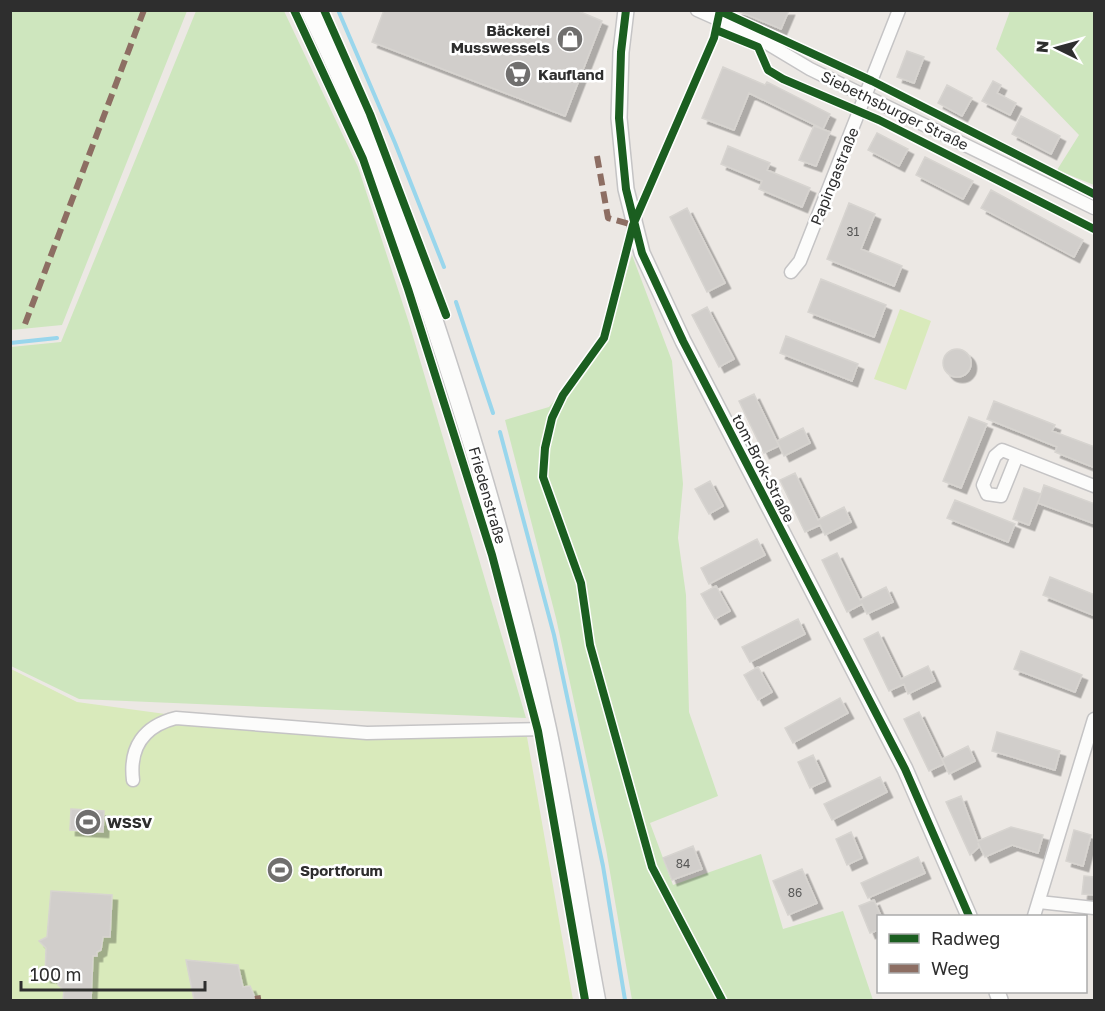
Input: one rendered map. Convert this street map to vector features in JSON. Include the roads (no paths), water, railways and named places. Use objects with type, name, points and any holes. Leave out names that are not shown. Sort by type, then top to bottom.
[{"type":"main road","name":"Friedenstraße","points":[[310,10],[392,203],[434,320],[499,529],[547,729],[596,1000]]},
{"type":"street","name":"tom-Brok-Straße","points":[[626,10],[621,52],[619,118],[626,189],[642,253],[683,341],[905,769],[969,915]]},
{"type":"street","name":"Siebethsburger Straße","points":[[698,10],[753,34],[810,69],[1095,208]]},
{"type":"street","name":"Papingastraße","points":[[791,272],[800,261],[899,10]]},
{"type":"street","points":[[1017,456],[1095,486]]},
{"type":"street","points":[[133,780],[131,762],[138,744],[154,725],[176,718],[368,733],[547,729]]},
{"type":"street","points":[[1034,915],[1095,720]]},
{"type":"street","points":[[1039,902],[1095,908]]},
{"type":"waterway","points":[[338,10],[395,143],[444,267]]},
{"type":"waterway","points":[[456,302],[493,413]]},
{"type":"waterway","points":[[10,343],[57,338]]},
{"type":"waterway","points":[[500,432],[554,635],[603,866],[625,1000]]},
{"type":"place","name":"Bäckerei Musswessels","points":[[570,39]]},
{"type":"place","name":"Kaufland","points":[[518,74]]},
{"type":"place","name":"WSSV","points":[[88,822]]},
{"type":"place","name":"Sportforum","points":[[280,870]]}]
